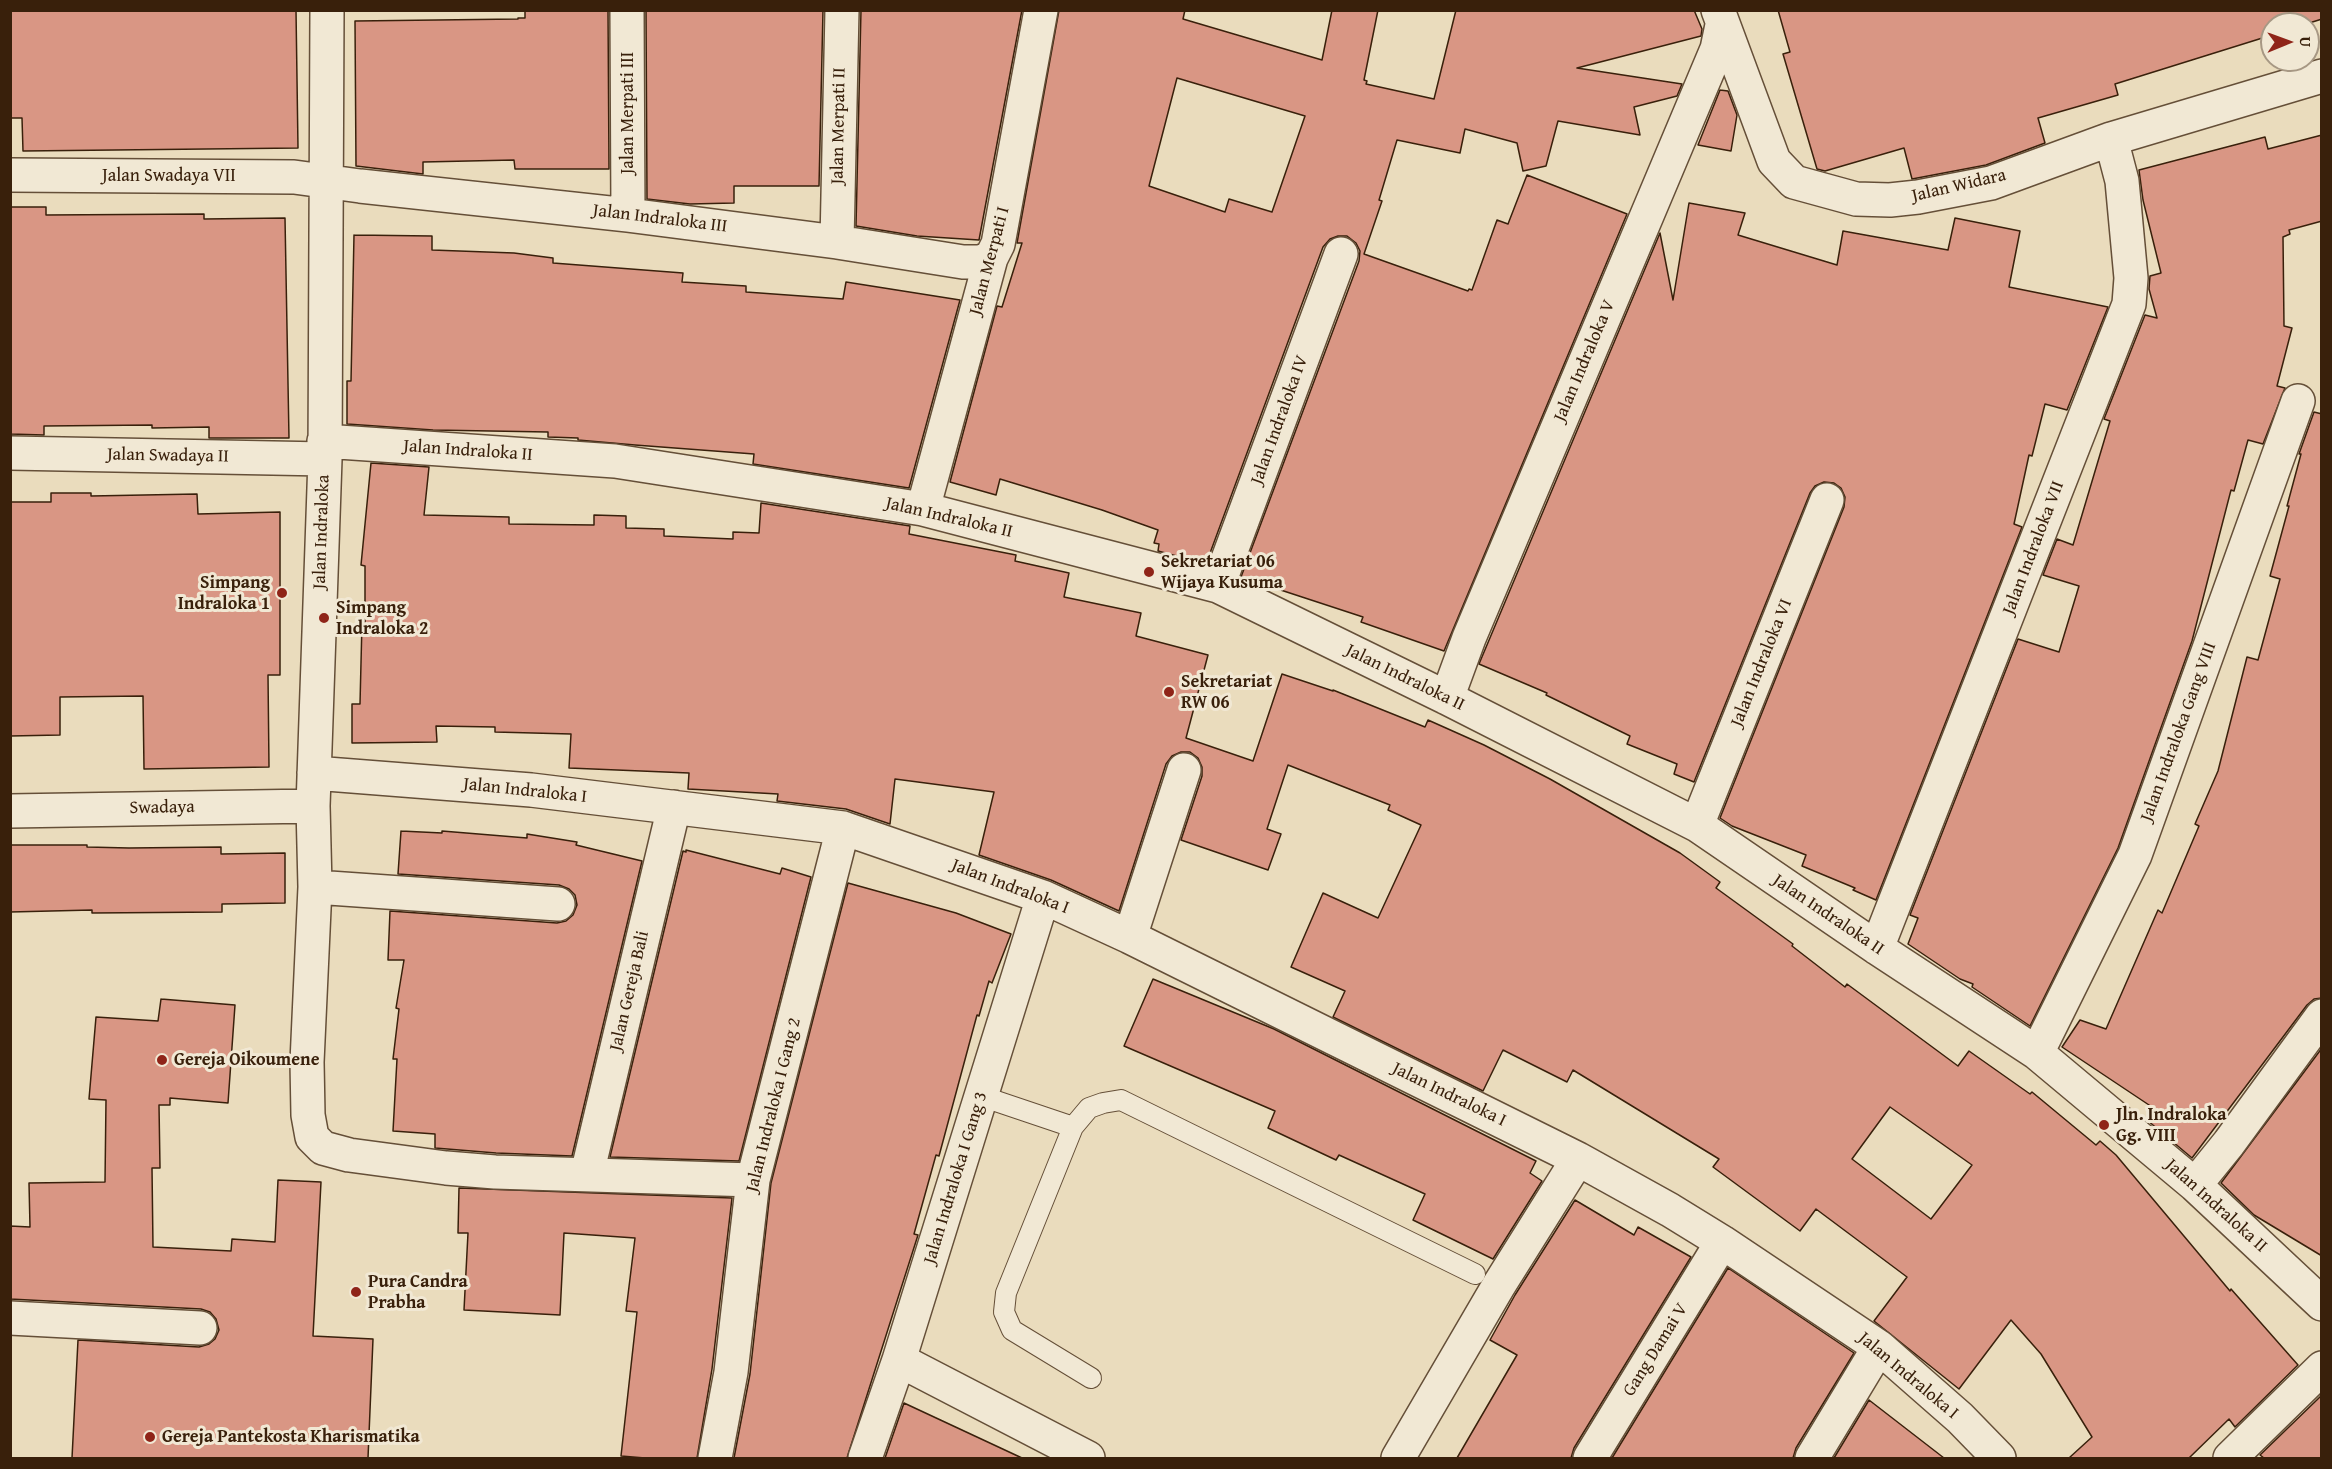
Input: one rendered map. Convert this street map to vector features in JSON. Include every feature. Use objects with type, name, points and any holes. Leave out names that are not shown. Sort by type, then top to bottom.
[{"type":"street","name":"Jalan Indraloka","points":[[327,10],[324,450],[313,806],[315,887],[307,1062],[309,1125],[312,1137],[323,1148],[349,1155],[495,1172],[587,1174]]},
{"type":"street","name":"Jalan Merpati III","points":[[627,10],[628,215]]},
{"type":"street","name":"Jalan Merpati II","points":[[837,242],[842,10]]},
{"type":"street","name":"Jalan Merpati I","points":[[923,509],[991,258],[998,244],[1041,10]]},
{"type":"street","name":"Jalan Widara","points":[[1720,18],[1774,161],[1794,182],[1856,199],[1890,200],[1947,193],[1991,183],[2111,139],[2322,76]]},
{"type":"street","name":"Jalan Indraloka V","points":[[1448,698],[1468,638],[1717,49],[1720,18]]},
{"type":"street","name":"Jalan Indraloka VII","points":[[1877,948],[2129,304],[2132,278],[2122,181],[2111,139]]},
{"type":"street","name":"Jalan Swadaya VII","points":[[10,175],[294,177],[327,181]]},
{"type":"street","name":"Jalan Indraloka III","points":[[327,181],[628,215],[837,242],[963,262],[980,262],[991,258]]},
{"type":"street","name":"Jalan Indraloka IV","points":[[1218,586],[1341,254]]},
{"type":"street","name":"Jalan Indraloka Gang VIII","points":[[2037,1053],[2135,855],[2298,401]]},
{"type":"street","name":"Jalan Indraloka II","points":[[324,450],[615,461],[923,509],[1218,586],[1448,698],[1697,825],[1877,948],[2037,1053],[2195,1185],[2322,1304]]},
{"type":"street","name":"Jalan Swadaya II","points":[[10,453],[324,450]]},
{"type":"street","name":"Jalan Indraloka VI","points":[[1697,825],[1827,501]]},
{"type":"street","points":[[1130,937],[1184,770]]},
{"type":"street","name":"Jalan Indraloka I","points":[[314,773],[531,790],[843,828],[1043,897],[1130,937],[1578,1159],[1722,1242],[1879,1347],[1960,1418],[1999,1458]]},
{"type":"street","name":"Swadaya","points":[[10,811],[313,806]]},
{"type":"street","name":"Jalan Gereja Bali","points":[[587,1174],[674,807]]},
{"type":"street","name":"Jalan Indraloka I Gang 2","points":[[715,1458],[731,1372],[753,1180],[843,828]]},
{"type":"street","points":[[315,887],[558,904]]},
{"type":"street","name":"Jalan Indraloka I Gang 3","points":[[865,1458],[899,1360],[1043,897]]},
{"type":"street","points":[[2195,1185],[2229,1143],[2322,1016]]},
{"type":"street","points":[[1398,1458],[1487,1279],[1578,1159]]},
{"type":"street","points":[[587,1174],[753,1180]]},
{"type":"street","name":"Gang Damai V","points":[[1590,1458],[1722,1242]]},
{"type":"street","points":[[10,1318],[200,1328]]},
{"type":"street","points":[[1812,1458],[1879,1347]]},
{"type":"street","points":[[899,1360],[1088,1458]]},
{"type":"street","points":[[2230,1458],[2322,1368]]},
{"type":"lane","points":[[981,1096],[1073,1127]]},
{"type":"lane","points":[[1091,1378],[1012,1330],[1004,1312],[1006,1293],[1073,1127],[1089,1108],[1103,1103],[1121,1100],[1487,1279]]},
{"type":"building","points":[[10,10],[296,10],[298,148],[23,151],[22,118],[10,118]]},
{"type":"building","points":[[525,10],[608,10],[609,169],[515,169],[514,160],[423,162],[423,174],[356,166],[355,21],[518,19],[525,18]]},
{"type":"building","points":[[646,10],[823,10],[819,186],[734,186],[734,203],[690,204],[647,199]]},
{"type":"building","points":[[861,10],[1022,10],[979,240],[917,236],[856,226]]},
{"type":"building","points":[[1059,10],[1185,10],[1183,19],[1322,60],[1332,10],[1378,10],[1364,80],[1367,81],[1366,84],[1434,99],[1456,10],[1694,10],[1702,29],[1701,36],[1577,68],[1682,84],[1677,96],[1634,107],[1640,135],[1558,121],[1546,166],[1523,171],[1517,143],[1465,129],[1460,153],[1397,140],[1379,200],[1382,201],[1364,254],[1468,291],[1472,290],[1497,220],[1508,224],[1527,175],[1627,214],[1444,651],[1361,622],[1363,617],[1241,577],[1359,261],[1360,251],[1356,243],[1347,236],[1338,236],[1330,239],[1323,247],[1206,564],[1158,551],[1159,544],[1154,543],[1158,530],[1102,510],[1000,479],[996,495],[950,482],[997,306],[1002,307],[1022,243],[1017,243]],"holes":[[[1177,78],[1305,116],[1272,212],[1229,199],[1225,212],[1149,186]]]},
{"type":"building","points":[[1778,10],[2322,10],[2322,19],[2320,20],[2320,12],[2260,12],[2260,39],[2115,84],[2118,95],[2038,118],[2045,143],[1986,165],[1912,179],[1904,148],[1825,171],[1817,169],[1783,54],[1790,52]]},
{"type":"building","points":[[1720,90],[1728,91],[1737,115],[1731,151],[1698,145]]},
{"type":"building","points":[[2322,135],[2322,221],[2289,230],[2290,234],[2283,237],[2284,326],[2292,328],[2277,386],[2285,388],[2263,444],[2248,440],[2234,491],[2231,490],[2192,641],[2118,848],[2030,1026],[1972,987],[1973,984],[1960,979],[1908,944],[1918,918],[1910,915],[2018,639],[2059,652],[2079,586],[2043,575],[2057,539],[2073,545],[2110,421],[2104,419],[2145,315],[2157,318],[2149,289],[2150,276],[2161,273],[2143,200],[2139,170],[2265,137],[2268,149]]},
{"type":"building","points":[[1689,203],[1745,213],[1738,235],[1837,265],[1843,231],[1948,250],[1955,218],[2020,231],[2009,287],[2108,307],[2067,410],[2045,404],[2032,456],[2029,455],[2014,524],[2022,527],[1876,900],[1853,890],[1855,888],[1802,866],[1806,855],[1732,826],[1720,818],[1844,507],[1845,497],[1841,488],[1834,483],[1824,482],[1815,486],[1810,493],[1694,782],[1674,774],[1677,764],[1627,744],[1630,736],[1546,695],[1547,693],[1479,664],[1660,233],[1673,300]]},
{"type":"building","points":[[10,207],[46,207],[46,215],[204,214],[204,219],[285,218],[289,438],[209,438],[209,427],[152,428],[152,425],[44,426],[44,435],[10,434]]},
{"type":"building","points":[[354,235],[432,236],[432,250],[514,253],[553,258],[553,263],[683,273],[682,282],[746,286],[746,292],[843,299],[846,282],[960,300],[909,488],[753,464],[754,454],[548,437],[548,432],[433,430],[347,424],[347,381],[351,381]]},
{"type":"building","points":[[2314,412],[2322,414],[2322,998],[2314,999],[2307,1005],[2192,1158],[2147,1120],[2155,1109],[2062,1047],[2080,1020],[2106,1029],[2158,910],[2162,913],[2199,826],[2195,824],[2218,771],[2247,657],[2258,660],[2280,579],[2270,576],[2289,506],[2287,506],[2301,454],[2299,454]]},
{"type":"building","points":[[371,463],[429,467],[424,515],[509,517],[509,524],[594,525],[594,515],[626,516],[626,528],[664,529],[664,536],[733,539],[733,532],[759,533],[761,503],[910,526],[909,534],[1016,555],[1015,561],[1069,573],[1064,597],[1141,613],[1136,636],[1208,655],[1186,738],[1253,761],[1282,674],[1333,690],[1425,727],[1428,720],[1484,745],[1550,779],[1680,853],[1720,882],[1716,888],[1793,944],[1792,946],[1845,987],[1847,984],[1958,1066],[1969,1051],[2030,1094],[2032,1092],[2096,1145],[2100,1141],[2116,1155],[2230,1291],[2231,1289],[2298,1365],[2235,1427],[2229,1419],[2189,1458],[2069,1458],[2092,1437],[2041,1354],[2011,1320],[1959,1389],[1874,1321],[1907,1277],[1816,1209],[1800,1231],[1713,1167],[1719,1159],[1573,1070],[1567,1082],[1503,1050],[1483,1091],[1333,1017],[1345,991],[1291,967],[1323,893],[1378,918],[1421,825],[1388,810],[1390,805],[1288,765],[1267,829],[1281,834],[1268,870],[1181,840],[1202,776],[1202,767],[1198,758],[1190,752],[1181,752],[1172,756],[1166,764],[1119,911],[1051,880],[979,855],[994,792],[895,779],[890,824],[846,809],[777,801],[778,794],[688,789],[689,773],[569,768],[571,734],[495,732],[495,727],[436,726],[437,742],[352,743],[352,704],[360,704],[362,622],[365,622],[365,566],[361,565]],"holes":[[[1890,1107],[1972,1165],[1931,1219],[1852,1159]]]},
{"type":"building","points":[[51,493],[91,493],[91,496],[197,494],[198,514],[280,512],[280,675],[268,675],[269,767],[144,769],[143,696],[60,697],[60,735],[10,736],[10,502],[51,502]]},
{"type":"building","points":[[401,831],[442,833],[442,831],[527,838],[527,834],[577,842],[576,845],[642,861],[572,1156],[435,1148],[435,1134],[393,1131],[397,1059],[393,1059],[399,1009],[396,1008],[404,960],[388,960],[390,911],[557,923],[566,921],[573,915],[577,905],[575,895],[569,889],[559,885],[398,874]]},
{"type":"building","points":[[10,845],[87,845],[87,847],[129,848],[221,847],[221,854],[285,853],[285,903],[222,904],[222,912],[92,913],[92,910],[10,912]]},
{"type":"building","points":[[686,850],[780,874],[782,868],[811,877],[739,1161],[610,1157],[683,851],[686,852]]},
{"type":"building","points":[[848,883],[956,913],[1011,934],[992,983],[989,981],[979,1016],[977,1015],[939,1156],[936,1155],[914,1234],[918,1235],[847,1458],[734,1458],[750,1374],[771,1183]]},
{"type":"building","points":[[1153,979],[1274,1029],[1536,1161],[1530,1173],[1542,1181],[1493,1259],[1413,1220],[1425,1194],[1339,1155],[1336,1160],[1268,1128],[1275,1111],[1124,1046]]},
{"type":"building","points":[[161,999],[235,1005],[228,1103],[170,1098],[170,1105],[159,1105],[160,1168],[152,1168],[153,1247],[231,1251],[232,1239],[275,1242],[278,1180],[321,1182],[313,1336],[373,1339],[368,1458],[72,1458],[78,1340],[199,1347],[215,1339],[219,1330],[216,1319],[210,1312],[201,1309],[10,1299],[10,1226],[30,1227],[29,1183],[105,1182],[106,1100],[89,1099],[96,1017],[158,1021]]},
{"type":"building","points":[[2322,1048],[2322,1256],[2254,1215],[2221,1183]]},
{"type":"building","points":[[459,1188],[732,1198],[712,1369],[697,1458],[621,1456],[637,1312],[626,1311],[635,1238],[564,1233],[560,1315],[464,1310],[468,1233],[458,1233]]},
{"type":"building","points":[[1575,1200],[1634,1235],[1638,1227],[1691,1257],[1574,1448],[1571,1458],[1457,1458],[1517,1355],[1490,1340],[1515,1295]]},
{"type":"building","points":[[1728,1268],[1854,1353],[1796,1448],[1793,1458],[1612,1458]]},
{"type":"building","points":[[2322,1395],[2322,1458],[2264,1458],[2260,1455]]},
{"type":"building","points":[[1869,1400],[1944,1458],[1834,1458]]},
{"type":"building","points":[[904,1403],[1022,1458],[885,1458]]},
{"type":"place","name":"Sekretariat 06 Wijaya Kusuma","points":[[1149,572]]},
{"type":"place","name":"Simpang Indraloka 1","points":[[282,593]]},
{"type":"place","name":"Simpang Indraloka 2","points":[[324,618]]},
{"type":"place","name":"Sekretariat RW 06","points":[[1169,692]]},
{"type":"place","name":"Gereja Oikoumene","points":[[162,1060]]},
{"type":"place","name":"Jln. Indraloka Gg. VIII","points":[[2104,1125]]},
{"type":"place","name":"Pura Candra Prabha","points":[[356,1292]]},
{"type":"place","name":"Gereja Pantekosta Kharismatika","points":[[150,1437]]}]
